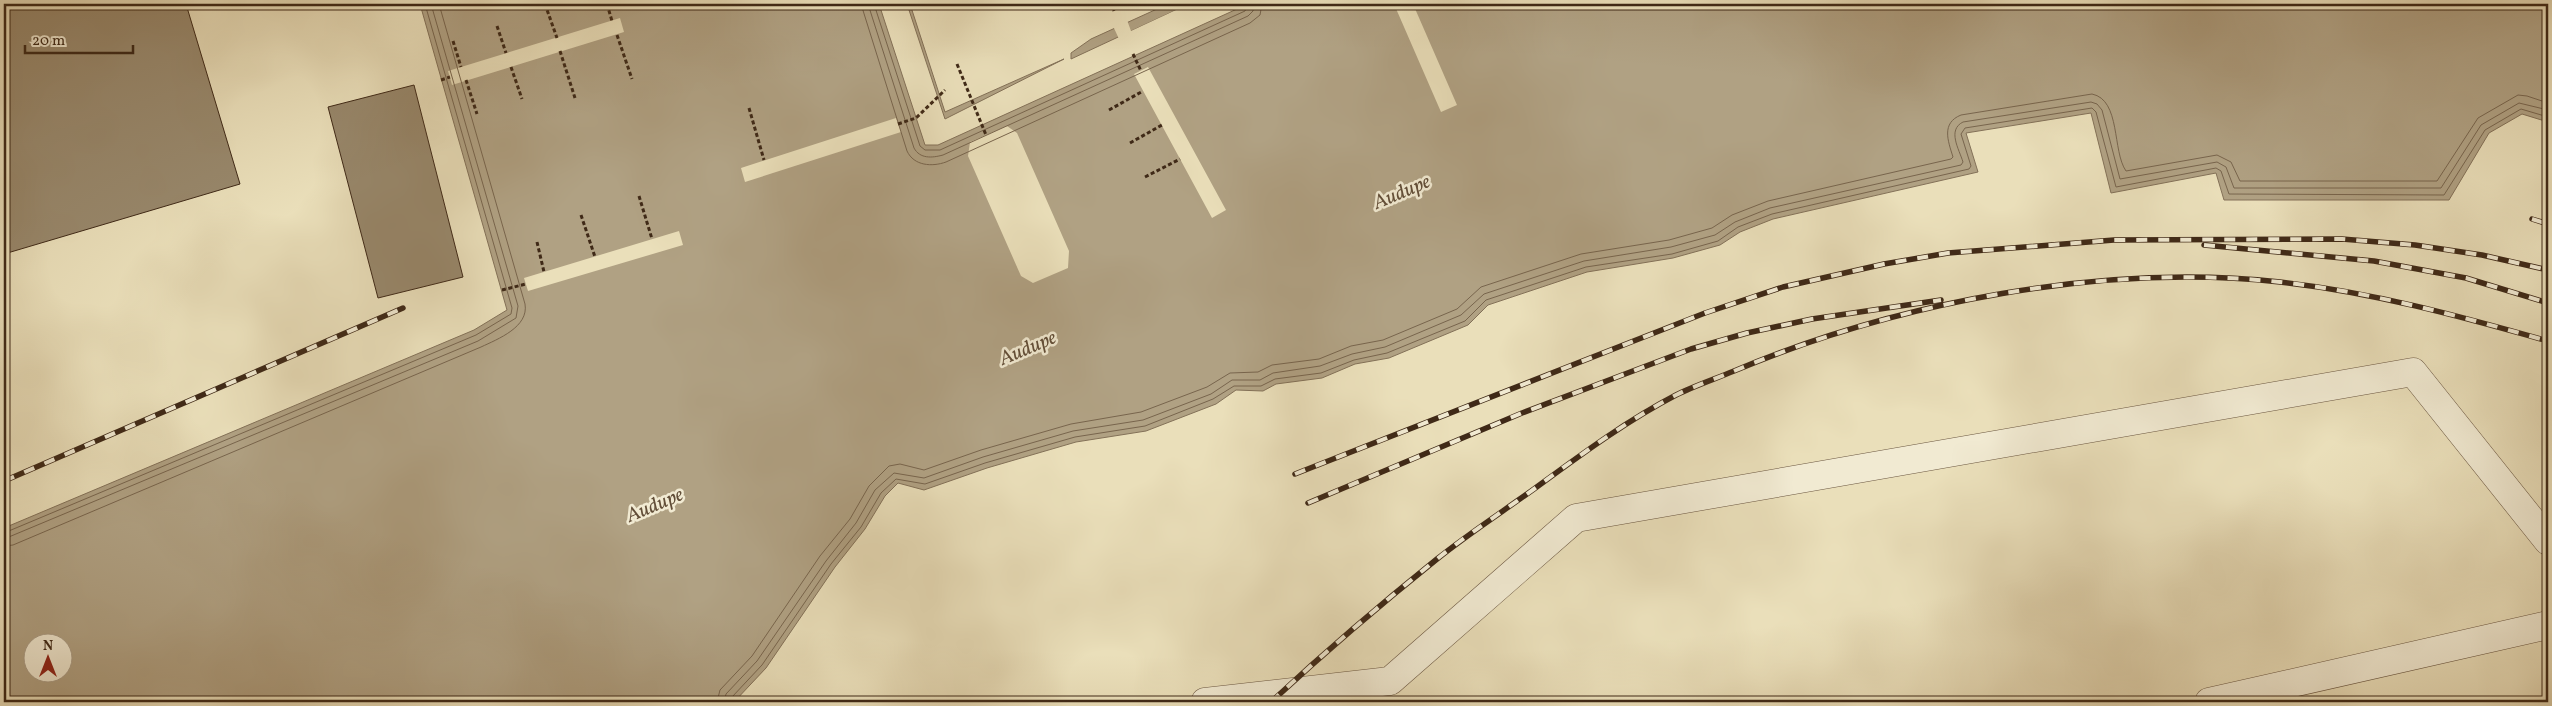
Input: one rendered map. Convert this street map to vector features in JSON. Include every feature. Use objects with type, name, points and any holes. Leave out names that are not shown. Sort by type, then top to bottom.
[{"type":"lane","points":[[1205,702],[1390,681],[1576,518],[2413,372],[2548,541]]},
{"type":"lane","points":[[2209,702],[2548,625]]},
{"type":"path","points":[[545,4],[556,38]]},
{"type":"path","points":[[607,4],[612,21]]},
{"type":"path","points":[[1111,4],[1114,11]]},
{"type":"path","points":[[497,26],[506,53]]},
{"type":"path","points":[[617,35],[632,78]]},
{"type":"path","points":[[453,41],[461,66]]},
{"type":"path","points":[[560,52],[575,98]]},
{"type":"path","points":[[1133,54],[1141,71]]},
{"type":"path","points":[[957,64],[986,135]]},
{"type":"path","points":[[511,66],[522,99]]},
{"type":"path","points":[[441,80],[450,77]]},
{"type":"path","points":[[466,80],[477,114]]},
{"type":"path","points":[[898,124],[916,118],[946,90]]},
{"type":"path","points":[[1109,110],[1143,91]]},
{"type":"path","points":[[749,108],[764,160]]},
{"type":"path","points":[[1130,143],[1162,125]]},
{"type":"path","points":[[1145,177],[1180,159]]},
{"type":"path","points":[[639,196],[652,239]]},
{"type":"path","points":[[582,214],[595,257]]},
{"type":"path","points":[[537,242],[544,272]]},
{"type":"path","points":[[502,290],[526,284]]},
{"type":"water","name":"Audupe","points":[[420,4],[879,4],[925,145],[938,145],[1248,4],[2548,4],[2548,122],[2522,114],[2489,133],[2449,200],[2224,200],[2216,173],[2111,193],[2091,113],[1966,133],[1978,172],[1773,219],[1740,232],[1720,245],[1673,258],[1587,272],[1488,305],[1468,325],[1389,358],[1355,364],[1322,378],[1276,384],[1263,391],[1236,390],[1216,404],[1146,431],[1076,442],[987,468],[924,490],[898,483],[885,496],[865,529],[835,567],[766,668],[734,702],[4,702],[4,528],[474,330],[507,310]]},
{"type":"water","points":[[907,4],[910,4],[945,112],[1064,59],[945,119]]},
{"type":"water","points":[[1168,4],[1189,4],[1071,59],[1071,53],[1091,39]]},
{"type":"pier","points":[[1191,4],[1190,6],[1119,39],[1113,26],[1127,20],[1131,31]]},
{"type":"pier","points":[[1394,4],[1413,4],[1457,105],[1441,112]]},
{"type":"pier","points":[[620,18],[624,32],[452,85],[448,71]]},
{"type":"pier","points":[[1148,67],[1226,210],[1212,218],[1134,74]]},
{"type":"pier","points":[[896,118],[901,132],[745,182],[741,168]]},
{"type":"pier","points":[[1007,126],[1017,133],[1069,251],[1068,268],[1033,283],[1021,276],[968,156],[970,142]]},
{"type":"pier","points":[[679,231],[683,245],[528,291],[524,278]]},
{"type":"building","points":[[4,4],[186,4],[240,184],[4,254]]},
{"type":"building","points":[[414,85],[463,277],[378,298],[328,107]]},
{"type":"railway","points":[[2532,219],[2548,224]]},
{"type":"railway","points":[[1295,474],[1705,313],[1783,287],[1884,264],[1948,253],[2114,240],[2342,239],[2415,245],[2482,255],[2548,270]]},
{"type":"railway","points":[[2204,245],[2374,261],[2466,278],[2548,303]]},
{"type":"railway","points":[[1271,702],[1395,593],[1449,550],[1621,427],[1657,405],[1690,389],[1797,347],[1863,325],[1932,308],[2002,294],[2073,284],[2143,278],[2213,278],[2314,286],[2382,298],[2548,341]]},
{"type":"railway","points":[[1308,503],[1522,413],[1691,349],[1747,333],[1812,319],[1941,300]]},
{"type":"railway","points":[[4,481],[403,308]]}]
